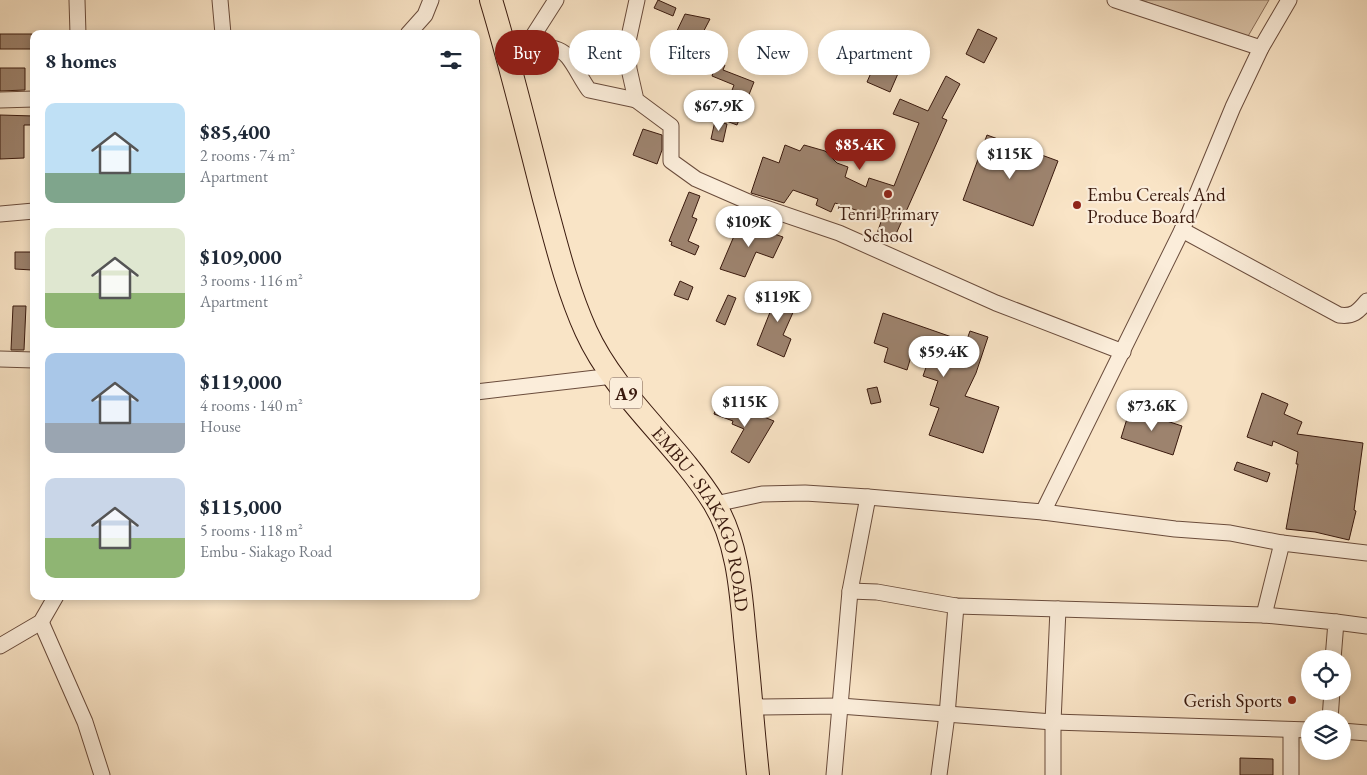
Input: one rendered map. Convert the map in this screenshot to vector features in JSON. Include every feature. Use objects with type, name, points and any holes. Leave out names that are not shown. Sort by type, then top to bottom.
[{"type":"highway","name":"EMBU - SIAKAGO ROAD","points":[[491,0],[505,30]]},
{"type":"highway","name":"EMBU - SIAKAGO ROAD","points":[[518,75],[520,110],[562,264],[587,332],[613,376],[692,472],[715,504],[733,552],[740,589],[758,775]]},
{"type":"street","points":[[77,0],[78,30]]},
{"type":"street","points":[[220,0],[223,30]]},
{"type":"street","points":[[412,30],[425,15],[431,0]]},
{"type":"street","points":[[533,30],[556,0]]},
{"type":"street","points":[[1115,0],[1261,48]]},
{"type":"street","points":[[1043,512],[1182,230],[1261,48],[1289,0]]},
{"type":"street","points":[[632,1],[627,46],[629,69],[636,100]]},
{"type":"street","points":[[559,51],[566,55],[589,90],[636,100],[671,126],[671,161],[696,179],[751,203],[839,233],[996,303],[1123,352]]},
{"type":"street","points":[[0,100],[30,99]]},
{"type":"street","points":[[0,214],[30,211]]},
{"type":"street","points":[[1182,230],[1339,316],[1349,317],[1357,313],[1367,302]]},
{"type":"street","points":[[0,358],[30,360]]},
{"type":"street","points":[[480,392],[613,376]]},
{"type":"street","points":[[715,504],[762,494],[806,493],[868,497],[1043,512],[1148,527],[1230,532],[1282,543],[1367,553]]},
{"type":"street","points":[[834,775],[850,590],[868,497]]},
{"type":"street","points":[[1264,615],[1282,543]]},
{"type":"street","points":[[850,590],[877,592],[956,606],[1264,615],[1367,626]]},
{"type":"street","points":[[0,646],[41,622],[54,600]]},
{"type":"street","points":[[938,775],[947,715],[956,606]]},
{"type":"street","points":[[1054,775],[1053,722],[1058,609]]},
{"type":"street","points":[[41,622],[85,722],[102,775]]},
{"type":"street","points":[[1334,650],[1336,622]]},
{"type":"street","points":[[752,707],[840,706],[1053,722],[1301,730]]},
{"type":"street","points":[[1291,731],[1291,775]]},
{"type":"street","points":[[1351,732],[1367,733]]},
{"type":"shaded area","points":[[1141,0],[1269,0],[1247,38]]},
{"type":"building","points":[[658,0],[676,8],[673,16],[654,8]]},
{"type":"building","points":[[685,14],[710,19],[704,30],[677,30]]},
{"type":"building","points":[[978,29],[997,38],[984,63],[966,54]]},
{"type":"building","points":[[0,34],[30,34],[30,49],[0,49]]},
{"type":"building","points":[[0,68],[25,68],[25,90],[0,91]]},
{"type":"building","points":[[728,72],[754,82],[737,125],[721,119],[734,85],[712,76],[728,75]]},
{"type":"building","points":[[870,75],[897,75],[890,92],[867,82]]},
{"type":"building","points":[[946,76],[960,84],[942,118],[947,120],[892,243],[875,239],[882,219],[835,203],[831,212],[816,205],[818,199],[793,190],[784,203],[751,193],[763,157],[779,163],[785,145],[800,151],[804,145],[825,151],[837,163],[848,167],[845,177],[866,187],[869,178],[894,186],[919,123],[893,114],[900,99],[928,111]]},
{"type":"building","points":[[0,115],[30,116],[30,125],[24,125],[24,158],[0,159]]},
{"type":"building","points":[[715,121],[727,124],[723,142],[711,139]]},
{"type":"building","points":[[643,129],[662,135],[662,150],[657,164],[633,155]]},
{"type":"building","points":[[987,135],[1058,161],[1033,226],[963,200]]},
{"type":"building","points":[[689,192],[700,196],[692,217],[697,219],[688,241],[699,246],[695,255],[671,245],[672,242],[669,241]]},
{"type":"building","points":[[740,222],[783,237],[773,258],[756,252],[745,277],[720,269]]},
{"type":"building","points":[[15,252],[30,252],[30,270],[15,269]]},
{"type":"building","points":[[680,281],[693,287],[688,300],[674,295]]},
{"type":"building","points":[[782,282],[795,287],[788,304],[795,308],[783,335],[791,339],[784,357],[757,345]]},
{"type":"building","points":[[728,295],[736,298],[725,325],[716,321]]},
{"type":"building","points":[[13,306],[26,306],[24,350],[11,350]]},
{"type":"building","points":[[883,313],[966,342],[970,331],[988,337],[976,373],[965,396],[999,407],[983,453],[929,435],[939,408],[930,405],[938,381],[923,376],[930,356],[913,350],[907,370],[884,362],[888,348],[874,343]]},
{"type":"building","points":[[877,387],[881,402],[871,404],[867,389]]},
{"type":"building","points":[[1262,393],[1288,404],[1284,414],[1302,422],[1297,434],[1363,443],[1354,510],[1356,511],[1349,540],[1315,532],[1286,529],[1298,464],[1296,464],[1298,452],[1273,441],[1272,446],[1247,437]]},
{"type":"building","points":[[719,399],[774,421],[749,463],[731,452],[744,429],[732,424],[733,421],[714,414]]},
{"type":"building","points":[[1130,409],[1182,426],[1173,455],[1121,438]]},
{"type":"building","points":[[1237,462],[1270,473],[1267,482],[1234,470]]},
{"type":"building","points":[[1240,758],[1273,759],[1273,775],[1240,775]]},
{"type":"place","name":"Tenri Primary School","points":[[888,194]]},
{"type":"place","name":"Embu Cereals And Produce Board","points":[[1077,205]]},
{"type":"place","name":"Gerish Sports","points":[[1292,700]]}]
